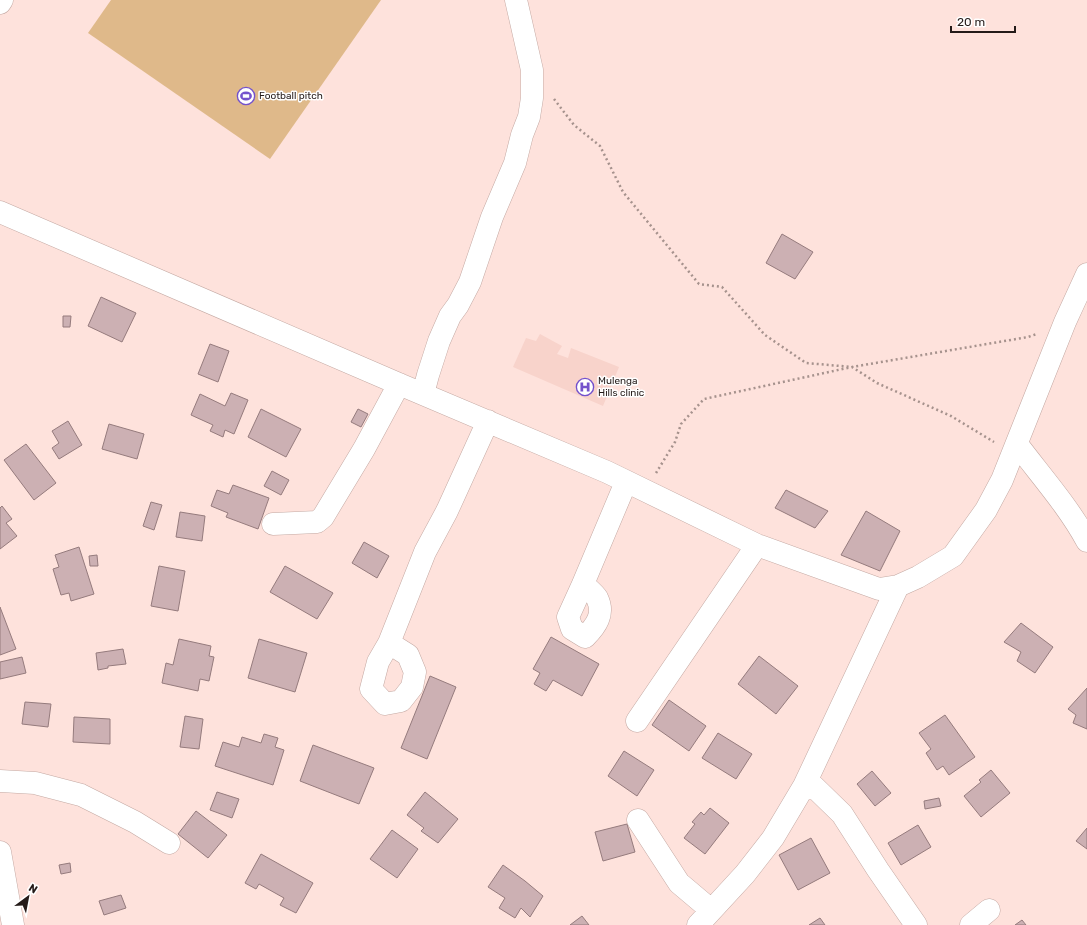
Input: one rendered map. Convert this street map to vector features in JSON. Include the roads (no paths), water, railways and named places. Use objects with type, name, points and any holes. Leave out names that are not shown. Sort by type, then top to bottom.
[{"type":"street","points":[[423,394],[428,375],[450,316],[458,305],[470,282],[492,217],[515,163],[529,117],[532,98],[532,70],[516,0]]},
{"type":"street","points":[[0,212],[626,482],[757,545],[879,589],[898,586],[918,577],[952,556],[986,510],[1002,480],[1065,322],[1087,274]]},
{"type":"street","points":[[273,524],[317,522],[323,517],[364,449],[399,384]]},
{"type":"street","points":[[389,643],[425,552],[447,511],[488,422]]},
{"type":"street","points":[[1017,444],[1079,526],[1087,541]]},
{"type":"street","points":[[583,584],[626,482]]},
{"type":"street","points":[[637,721],[757,545]]},
{"type":"street","points":[[638,820],[679,883],[705,918],[745,874],[773,838],[807,780],[898,586]]},
{"type":"street","points":[[807,780],[842,814],[916,925]]},
{"type":"street","points":[[0,781],[35,783],[81,795],[135,822],[169,843]]},
{"type":"street","points":[[0,852],[13,925]]},
{"type":"street","points":[[971,925],[988,910]]},
{"type":"place","name":"Football pitch","points":[[246,96]]},
{"type":"place","name":"Mulenga Hills clinic","points":[[585,387]]}]
